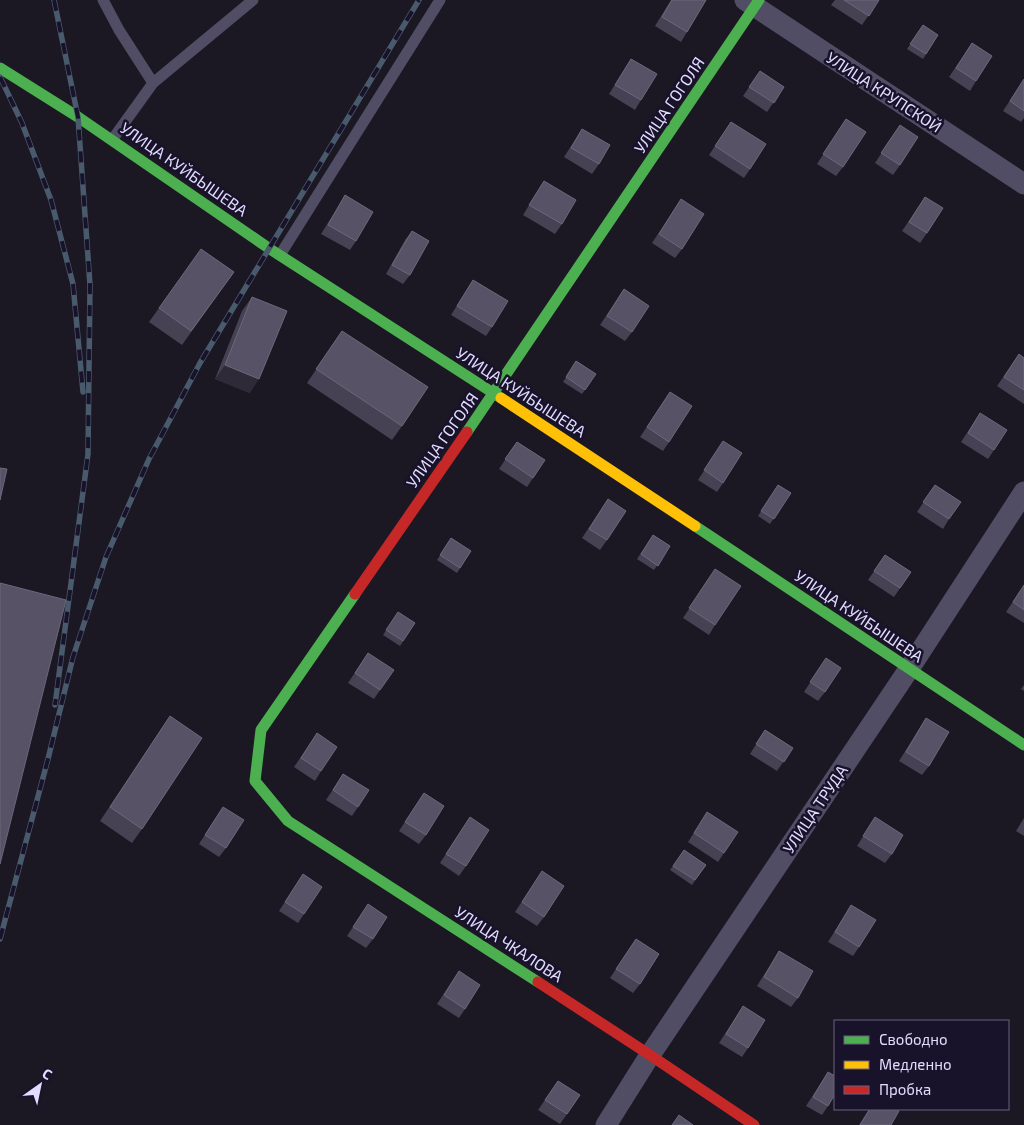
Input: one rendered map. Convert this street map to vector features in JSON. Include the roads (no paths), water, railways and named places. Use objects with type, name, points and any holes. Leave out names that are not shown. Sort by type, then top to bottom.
[{"type":"street","name":"УЛИЦА КРУПСКОЙ","points":[[753,2],[1024,184]]},
{"type":"street","name":"УЛИЦА ГОГОЛЯ","points":[[255,781],[260,730],[494,393],[753,2]]},
{"type":"street","name":"УЛИЦА КУЙБЫШЕВА","points":[[0,68],[78,116],[280,255],[494,393],[1024,745]]},
{"type":"street","name":"УЛИЦА ТРУДА","points":[[606,1125],[650,1055],[909,669],[1024,492]]},
{"type":"street","name":"УЛИЦА ЧКАЛОВА","points":[[255,781],[288,821],[650,1055],[754,1125]]},
{"type":"lane","points":[[103,0],[119,30],[153,82]]},
{"type":"lane","points":[[112,140],[153,82],[253,0]]},
{"type":"lane","points":[[280,255],[440,0]]},
{"type":"railway","points":[[54,0],[78,117],[90,285],[88,454],[55,705]]},
{"type":"railway","points":[[0,939],[73,657],[106,557],[149,459],[200,363],[419,0]]},
{"type":"railway","points":[[0,77],[22,123],[51,200],[73,284],[83,392]]}]
